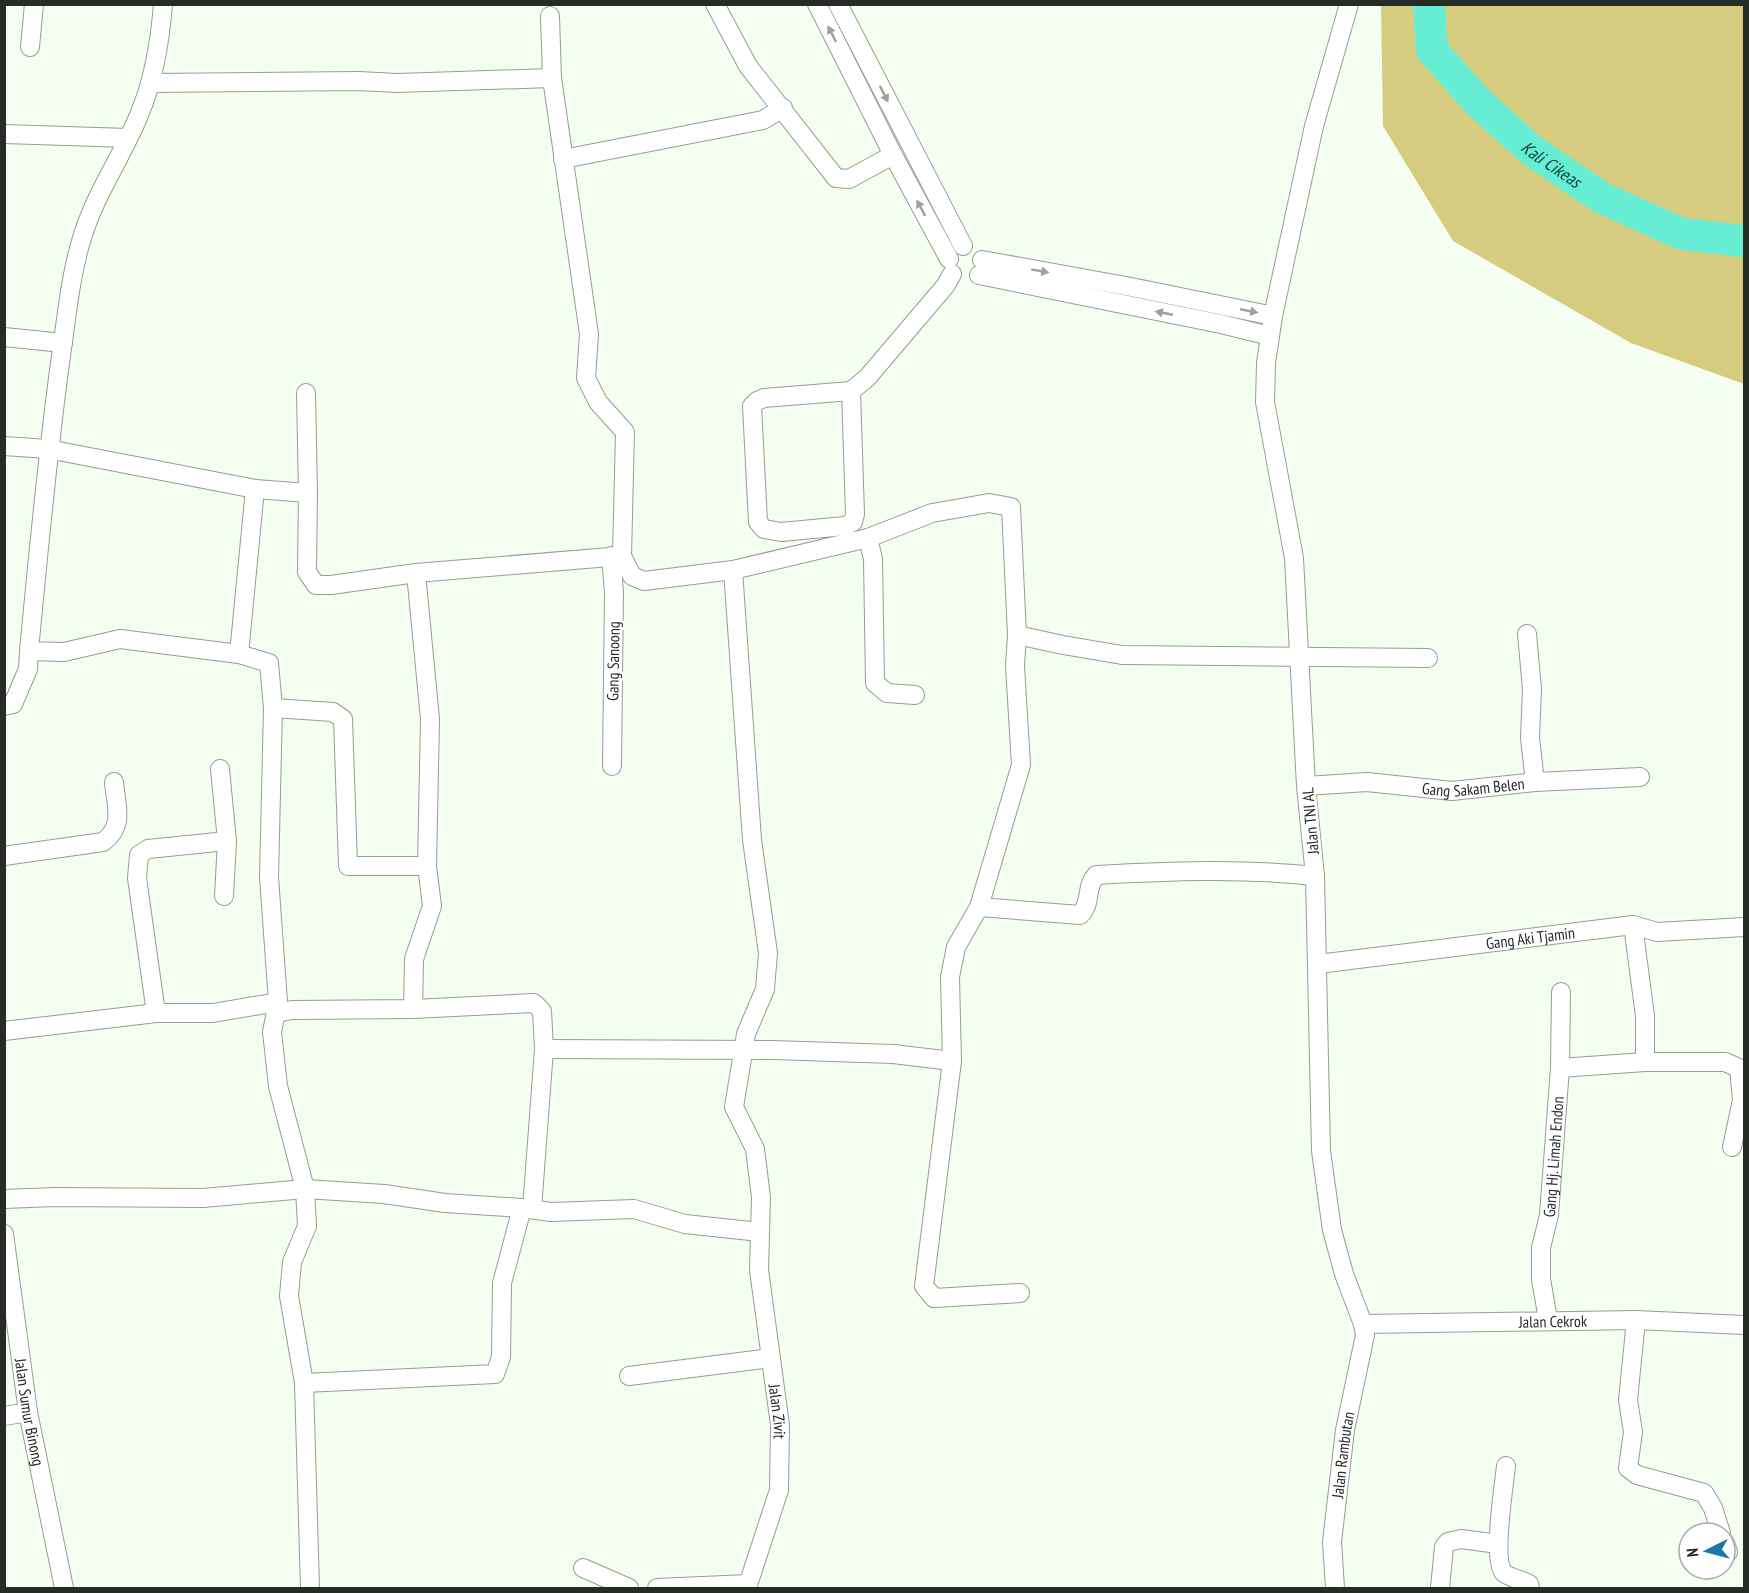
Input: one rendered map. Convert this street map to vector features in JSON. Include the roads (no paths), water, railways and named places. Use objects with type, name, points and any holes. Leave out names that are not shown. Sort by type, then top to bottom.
[{"type":"street","points":[[30,47],[34,4]]},
{"type":"street","points":[[4,706],[13,704],[28,669],[48,449],[63,343],[82,239],[94,206],[139,115],[151,83],[161,32],[163,4]]},
{"type":"street","points":[[714,4],[748,66],[836,178],[849,179],[893,155]]},
{"type":"street","points":[[817,4],[951,274],[965,281],[972,279],[981,267],[979,253],[974,248],[963,246],[952,252],[951,274],[867,378],[851,391],[764,398],[752,406],[758,522],[764,529],[781,532],[845,526],[853,522],[855,514],[851,391]]},
{"type":"street","points":[[838,4],[963,246]]},
{"type":"street","name":"Jalan TNI AL","points":[[1349,4],[1314,126],[1273,316],[1266,363],[1265,402],[1294,558],[1306,786],[1315,876],[1321,1151],[1332,1230],[1344,1274],[1363,1323]]},
{"type":"street","name":"Gang Sanoong","points":[[550,16],[552,78],[589,334],[586,378],[598,402],[625,432],[614,592],[612,765]]},
{"type":"street","points":[[151,83],[347,81],[397,83],[552,78]]},
{"type":"street","points":[[563,159],[763,120],[783,108]]},
{"type":"street","points":[[4,134],[128,138]]},
{"type":"street","points":[[981,267],[1131,287],[1273,316]]},
{"type":"street","points":[[981,267],[1126,306],[1270,336]]},
{"type":"street","points":[[1126,306],[1131,287]]},
{"type":"street","points":[[4,337],[63,343]]},
{"type":"street","points":[[306,393],[308,572],[316,585],[416,573],[617,556],[632,576],[644,580],[733,570],[868,538],[932,513],[989,503],[1011,507],[1017,635],[1015,666],[1022,765],[979,907],[956,947],[950,977],[952,1061],[924,1286],[934,1298],[1020,1293]]},
{"type":"street","points":[[4,446],[48,449],[255,489],[308,493]]},
{"type":"street","points":[[239,654],[255,489]]},
{"type":"street","points":[[868,538],[873,559],[875,683],[887,693],[915,695]]},
{"type":"street","name":"Jalan Zivit","points":[[733,570],[752,840],[768,953],[765,989],[746,1034],[734,1107],[755,1149],[761,1197],[759,1270],[780,1425],[779,1490],[748,1586]]},
{"type":"street","points":[[413,1009],[414,959],[432,906],[427,866],[430,719],[416,573]]},
{"type":"street","points":[[1527,634],[1532,689],[1530,738],[1535,782]]},
{"type":"street","points":[[1017,635],[1122,655],[1428,658]]},
{"type":"street","points":[[29,651],[64,652],[120,639],[239,654],[269,663],[273,708],[269,877],[277,1007],[272,1032],[278,1086],[305,1189],[307,1226],[292,1262],[289,1296],[304,1383],[310,1588]]},
{"type":"street","points":[[273,708],[333,712],[343,720],[348,866],[427,866]]},
{"type":"street","points":[[220,769],[227,841],[224,896]]},
{"type":"street","name":"Gang Sakam Belen","points":[[1306,786],[1367,782],[1452,790],[1535,782],[1640,777]]},
{"type":"street","points":[[4,856],[103,842],[113,835],[118,825],[114,782]]},
{"type":"street","points":[[156,1013],[137,878],[139,855],[148,849],[227,841]]},
{"type":"street","points":[[979,907],[1080,915],[1087,906],[1090,883],[1096,875],[1215,870],[1315,876]]},
{"type":"street","points":[[1633,925],[1645,1016],[1645,1062]]},
{"type":"street","name":"Gang Aki Tjamin","points":[[1318,964],[1633,925],[1657,932],[1744,927]]},
{"type":"street","name":"Gang Hj. Limah Endon","points":[[1548,1320],[1541,1279],[1541,1248],[1549,1215],[1560,1068],[1561,992]]},
{"type":"street","points":[[4,1031],[156,1013],[213,1013],[277,1007],[292,1010],[413,1009],[534,1003],[542,1011],[544,1050],[527,1208],[502,1283],[501,1357],[495,1374],[304,1383]]},
{"type":"street","points":[[544,1050],[615,1048],[773,1050],[893,1054],[952,1061]]},
{"type":"street","points":[[1560,1068],[1645,1062],[1725,1062],[1739,1068],[1742,1100],[1732,1147]]},
{"type":"street","points":[[4,1199],[203,1198],[305,1189],[384,1194],[445,1203],[527,1208],[551,1212],[634,1209],[685,1224],[760,1232]]},
{"type":"street","name":"Jalan Sumur Binong","points":[[4,1234],[28,1412],[64,1588]]},
{"type":"street","points":[[1636,1320],[1628,1400],[1633,1432],[1628,1468],[1637,1475],[1704,1492],[1717,1521]]},
{"type":"street","name":"Jalan Cekrok","points":[[1363,1323],[1636,1320],[1744,1325]]},
{"type":"street","name":"Jalan Rambutan","points":[[1335,1588],[1332,1542],[1345,1430],[1365,1335],[1363,1323]]},
{"type":"street","points":[[629,1376],[771,1358]]},
{"type":"street","points":[[4,1416],[28,1412]]},
{"type":"street","points":[[1506,1466],[1498,1544],[1499,1563],[1506,1575],[1519,1578],[1529,1584],[1530,1588]]},
{"type":"street","points":[[1440,1588],[1444,1547],[1448,1542],[1461,1539],[1498,1544]]},
{"type":"street","points":[[583,1568],[629,1588]]},
{"type":"street","points":[[657,1588],[748,1586]]},
{"type":"waterway","name":"Kali Cikeas","points":[[1429,4],[1432,50],[1477,101],[1531,150],[1602,198],[1682,234],[1744,241]]}]
